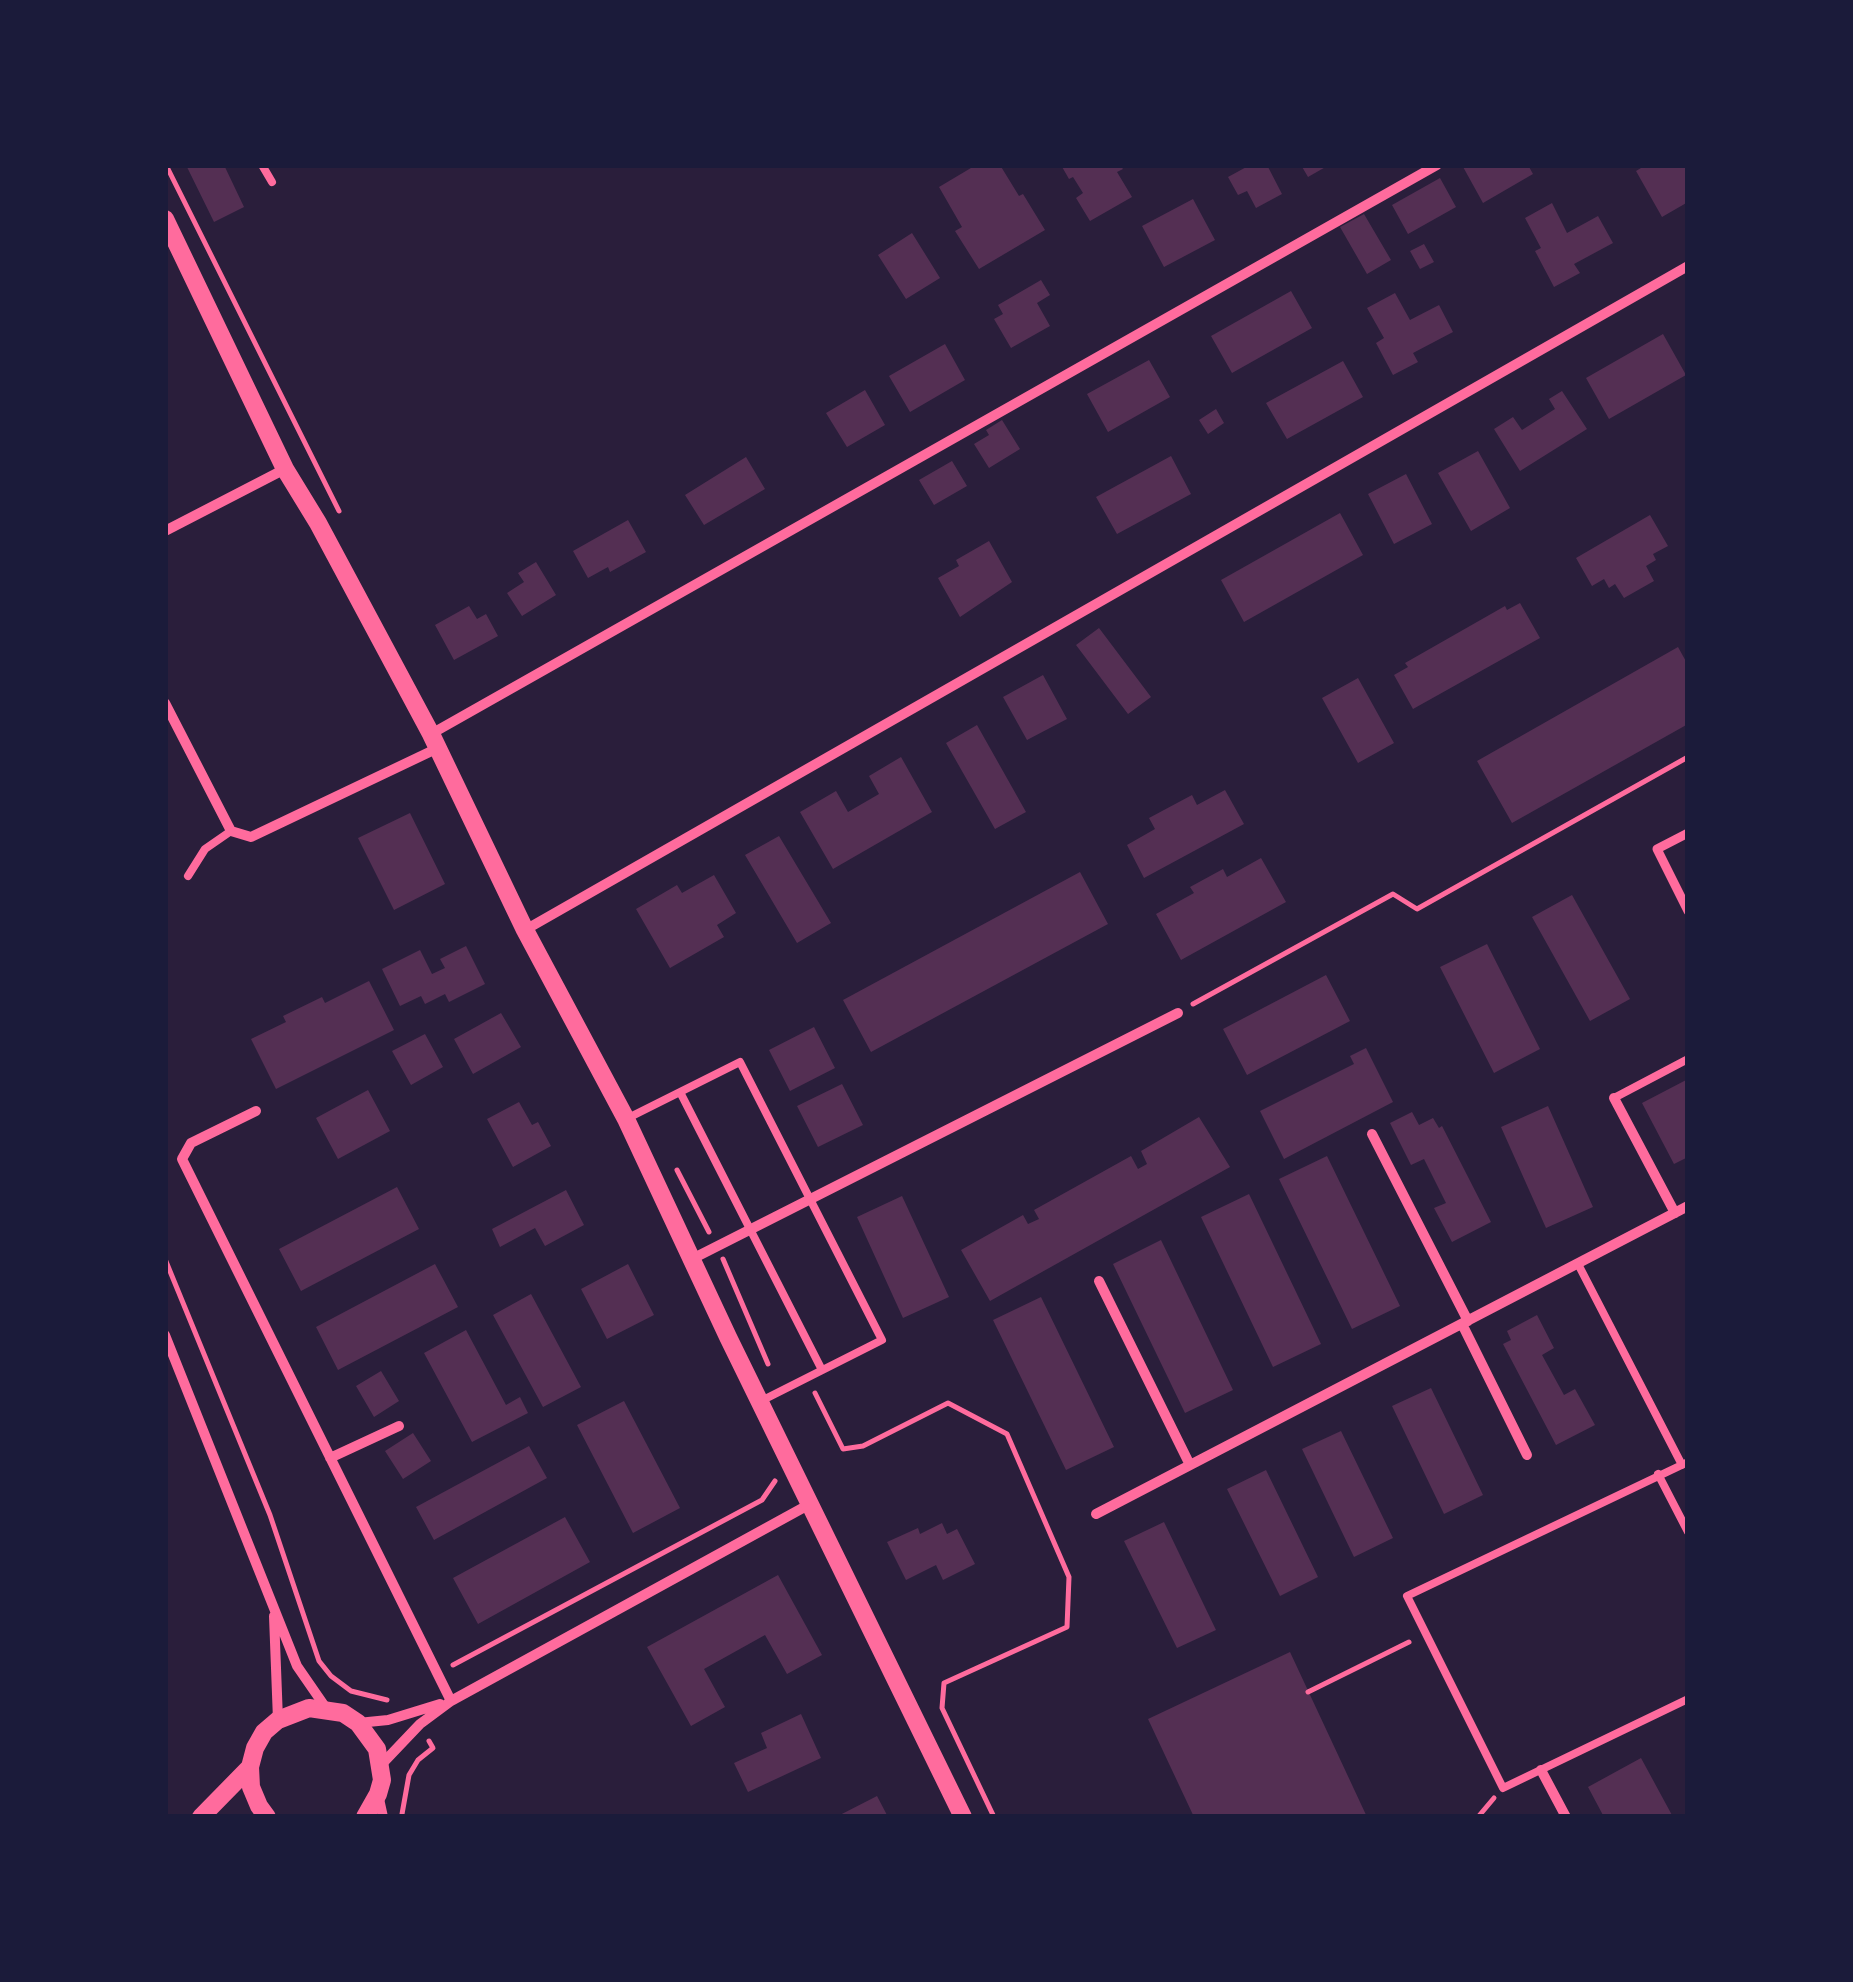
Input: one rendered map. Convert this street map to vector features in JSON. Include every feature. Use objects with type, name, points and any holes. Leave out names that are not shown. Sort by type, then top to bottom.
[{"type":"street","points":[[165,703],[231,831],[251,837],[434,741],[1437,165]]},
{"type":"street","points":[[165,219],[285,469],[434,741],[526,930],[626,1120],[690,1260],[962,1817]]},
{"type":"street","points":[[526,930],[1688,266]]},
{"type":"street","points":[[165,531],[285,469]]},
{"type":"street","points":[[1688,833],[1657,849],[1688,911]]},
{"type":"street","points":[[690,1260],[1178,1013]]},
{"type":"street","points":[[1614,1098],[1674,1213]]},
{"type":"street","points":[[256,1112],[190,1143],[182,1160],[450,1701]]},
{"type":"street","points":[[1372,1134],[1526,1455]]},
{"type":"street","points":[[1096,1514],[1688,1206]]},
{"type":"street","points":[[1099,1281],[1190,1465]]},
{"type":"street","points":[[165,1335],[298,1666],[326,1708]]},
{"type":"street","points":[[330,1458],[399,1426]]},
{"type":"street","points":[[381,1765],[420,1724],[450,1701],[811,1503]]},
{"type":"street","points":[[273,1600],[278,1720]]},
{"type":"street","points":[[358,1723],[388,1720],[450,1701]]},
{"type":"street","points":[[268,1817],[251,1787],[254,1748],[278,1720],[293,1712],[326,1708],[343,1713],[369,1735],[381,1765],[378,1794],[384,1817]]},
{"type":"street","points":[[201,1817],[250,1767]]},
{"type":"street","points":[[1541,1770],[1566,1817]]},
{"type":"street","points":[[365,1817],[378,1794]]},
{"type":"lane","points":[[262,165],[272,182]]},
{"type":"lane","points":[[188,876],[205,849],[231,831]]},
{"type":"lane","points":[[1614,1098],[1688,1059]]},
{"type":"lane","points":[[626,1120],[740,1062],[882,1340],[759,1402]]},
{"type":"lane","points":[[680,1092],[822,1370]]},
{"type":"lane","points":[[1578,1264],[1685,1463],[1407,1596],[1503,1788],[1688,1698]]},
{"type":"lane","points":[[1658,1474],[1688,1532]]},
{"type":"path","points":[[306,503],[329,490]]},
{"type":"path","points":[[1178,1013],[1394,894],[1418,908],[1688,757]]},
{"type":"path","points":[[165,1259],[270,1515],[319,1661],[331,1676],[351,1690],[395,1700]]},
{"type":"path","points":[[728,1337],[752,1323]]},
{"type":"path","points":[[808,1378],[843,1448],[863,1446],[948,1403],[1007,1434],[1069,1577],[1067,1627],[944,1682],[942,1708],[994,1817]]},
{"type":"path","points":[[438,1676],[762,1500],[772,1489],[774,1469]]},
{"type":"path","points":[[1308,1692],[1409,1642]]},
{"type":"path","points":[[1478,1817],[1503,1788]]},
{"type":"shaded area","points":[[165,165],[1688,165],[1688,1817],[165,1817]]},
{"type":"building","points":[[224,165],[244,207],[214,222],[187,167]]},
{"type":"building","points":[[976,165],[1000,165],[1045,230],[979,269],[955,231],[962,227],[939,187]]},
{"type":"building","points":[[1061,165],[1120,165],[1123,169],[1117,172],[1132,197],[1090,221],[1076,198],[1083,193]]},
{"type":"building","points":[[1250,165],[1267,165],[1282,194],[1256,208],[1247,191],[1238,195],[1228,177]]},
{"type":"building","points":[[1301,165],[1329,165],[1308,177]]},
{"type":"building","points":[[1462,165],[1528,165],[1533,174],[1483,203]]},
{"type":"building","points":[[1646,165],[1688,165],[1688,202],[1662,217],[1636,171]]},
{"type":"building","points":[[1440,178],[1456,207],[1408,234],[1392,205]]},
{"type":"building","points":[[1193,199],[1215,240],[1164,267],[1142,226]]},
{"type":"building","points":[[1552,203],[1567,233],[1598,216],[1613,243],[1574,264],[1580,273],[1554,287],[1535,251],[1541,248],[1525,218]]},
{"type":"building","points":[[1364,214],[1391,260],[1367,274],[1340,227]]},
{"type":"building","points":[[912,233],[940,278],[906,299],[878,255]]},
{"type":"building","points":[[1424,244],[1434,262],[1420,269],[1410,251]]},
{"type":"building","points":[[1041,280],[1050,295],[1037,303],[1050,326],[1011,348],[994,319],[1003,314],[998,305]]},
{"type":"building","points":[[1291,291],[1312,328],[1232,373],[1211,336]]},
{"type":"building","points":[[1395,293],[1410,320],[1439,305],[1453,332],[1413,353],[1418,362],[1393,375],[1376,343],[1384,338],[1367,308]]},
{"type":"building","points":[[1663,334],[1686,375],[1609,419],[1586,378]]},
{"type":"building","points":[[945,344],[965,380],[910,412],[889,376]]},
{"type":"building","points":[[1149,360],[1170,397],[1108,432],[1087,394]]},
{"type":"building","points":[[1343,361],[1363,397],[1287,439],[1266,403]]},
{"type":"building","points":[[865,390],[885,425],[847,447],[826,413]]},
{"type":"building","points":[[1562,391],[1587,429],[1520,471],[1494,429],[1513,417],[1522,430],[1555,409],[1549,399]]},
{"type":"building","points":[[1216,409],[1224,423],[1208,434],[1199,420]]},
{"type":"building","points":[[1002,420],[1020,449],[989,468],[974,444]]},
{"type":"building","points":[[1478,451],[1510,508],[1471,531],[1438,473]]},
{"type":"building","points":[[1171,456],[1191,494],[1117,534],[1096,497]]},
{"type":"building","points":[[746,457],[765,489],[704,525],[685,495]]},
{"type":"building","points":[[952,461],[967,486],[934,505],[919,480]]},
{"type":"building","points":[[1406,474],[1432,524],[1394,544],[1368,494]]},
{"type":"building","points":[[1340,513],[1363,555],[1244,622],[1221,580]]},
{"type":"building","points":[[1650,515],[1668,546],[1653,554],[1656,560],[1646,566],[1654,581],[1624,598],[1615,584],[1609,588],[1604,579],[1592,586],[1576,558]]},
{"type":"building","points":[[628,520],[646,552],[610,572],[608,567],[588,578],[573,551]]},
{"type":"building","points":[[989,541],[1012,582],[960,617],[938,578],[959,566],[956,560]]},
{"type":"building","points":[[536,562],[556,595],[522,616],[507,593],[524,582],[518,573]]},
{"type":"building","points":[[1520,603],[1540,638],[1413,709],[1394,675],[1408,667],[1405,663],[1505,606],[1507,610]]},
{"type":"building","points":[[469,606],[477,619],[486,614],[498,636],[454,660],[435,625]]},
{"type":"building","points":[[1099,628],[1151,697],[1128,714],[1076,645]]},
{"type":"building","points":[[1678,647],[1688,665],[1688,724],[1512,823],[1477,761]]},
{"type":"building","points":[[1043,675],[1067,719],[1027,740],[1003,697]]},
{"type":"building","points":[[1358,678],[1394,743],[1358,763],[1322,698]]},
{"type":"building","points":[[977,725],[1026,812],[995,829],[946,743]]},
{"type":"building","points":[[901,757],[932,812],[833,869],[800,812],[836,791],[848,812],[879,794],[869,776]]},
{"type":"building","points":[[1225,790],[1244,824],[1144,878],[1127,845],[1155,829],[1149,818],[1192,795],[1197,805]]},
{"type":"building","points":[[410,813],[445,884],[394,910],[358,838]]},
{"type":"building","points":[[779,836],[831,923],[797,943],[745,855]]},
{"type":"building","points":[[1261,858],[1286,902],[1181,960],[1156,914],[1194,893],[1190,887],[1223,869],[1227,877]]},
{"type":"building","points":[[1080,872],[1108,924],[871,1052],[843,1000]]},
{"type":"building","points":[[714,875],[736,913],[717,925],[724,937],[670,968],[636,909],[677,885],[682,893]]},
{"type":"building","points":[[1572,895],[1630,999],[1590,1021],[1532,917]]},
{"type":"building","points":[[1487,944],[1540,1049],[1494,1073],[1440,967]]},
{"type":"building","points":[[466,946],[485,984],[449,1002],[445,994],[425,1004],[421,996],[400,1006],[382,969],[420,950],[432,974],[445,968],[440,959]]},
{"type":"building","points":[[1326,975],[1350,1021],[1247,1075],[1223,1029]]},
{"type":"building","points":[[369,981],[394,1030],[276,1089],[251,1039],[286,1022],[283,1016],[322,997],[325,1003]]},
{"type":"building","points":[[501,1013],[521,1047],[473,1074],[454,1039]]},
{"type":"building","points":[[814,1027],[835,1068],[790,1091],[769,1050]]},
{"type":"building","points":[[425,1034],[443,1067],[411,1085],[392,1051]]},
{"type":"building","points":[[1366,1048],[1393,1102],[1284,1159],[1260,1111],[1354,1064],[1350,1056]]},
{"type":"building","points":[[1688,1079],[1688,1157],[1674,1164],[1642,1103]]},
{"type":"building","points":[[842,1084],[863,1125],[818,1147],[797,1106]]},
{"type":"building","points":[[368,1090],[390,1131],[338,1159],[316,1118]]},
{"type":"building","points":[[519,1102],[532,1125],[538,1122],[551,1146],[513,1167],[487,1119]]},
{"type":"building","points":[[1548,1106],[1593,1207],[1546,1228],[1501,1127]]},
{"type":"building","points":[[1412,1112],[1419,1125],[1433,1118],[1439,1128],[1442,1126],[1491,1222],[1452,1242],[1434,1208],[1446,1203],[1424,1159],[1411,1165],[1390,1123]]},
{"type":"building","points":[[1199,1117],[1230,1167],[990,1301],[961,1250],[1023,1215],[1028,1224],[1039,1219],[1034,1210],[1131,1156],[1138,1169],[1147,1164],[1141,1151]]},
{"type":"building","points":[[1327,1156],[1400,1306],[1352,1329],[1279,1179]]},
{"type":"building","points":[[397,1187],[419,1229],[301,1291],[279,1249]]},
{"type":"building","points":[[566,1190],[584,1225],[545,1246],[535,1228],[500,1247],[492,1229]]},
{"type":"building","points":[[1249,1194],[1321,1344],[1273,1367],[1201,1217]]},
{"type":"building","points":[[902,1196],[949,1297],[903,1318],[857,1217]]},
{"type":"building","points":[[1161,1240],[1233,1390],[1185,1413],[1113,1264]]},
{"type":"building","points":[[435,1264],[458,1307],[338,1370],[316,1327]]},
{"type":"building","points":[[628,1264],[654,1315],[607,1339],[581,1289]]},
{"type":"building","points":[[531,1294],[581,1387],[543,1407],[493,1315]]},
{"type":"building","points":[[1041,1297],[1114,1447],[1066,1470],[993,1320]]},
{"type":"building","points":[[1537,1315],[1554,1348],[1542,1355],[1564,1395],[1575,1389],[1595,1425],[1556,1445],[1503,1344],[1511,1340],[1507,1331]]},
{"type":"building","points":[[466,1330],[506,1405],[520,1397],[528,1413],[472,1442],[424,1353]]},
{"type":"building","points":[[381,1371],[399,1401],[374,1417],[356,1386]]},
{"type":"building","points":[[1431,1388],[1483,1495],[1444,1514],[1392,1406]]},
{"type":"building","points":[[624,1401],[680,1508],[633,1533],[577,1425]]},
{"type":"building","points":[[1341,1431],[1393,1538],[1354,1557],[1302,1449]]},
{"type":"building","points":[[413,1433],[431,1461],[403,1479],[385,1451]]},
{"type":"building","points":[[529,1446],[547,1478],[434,1540],[416,1507]]},
{"type":"building","points":[[1266,1470],[1318,1577],[1280,1596],[1227,1489]]},
{"type":"building","points":[[565,1517],[590,1562],[478,1624],[453,1578]]},
{"type":"building","points":[[1164,1522],[1216,1630],[1177,1648],[1124,1541]]},
{"type":"building","points":[[942,1523],[947,1534],[957,1529],[975,1564],[943,1580],[936,1565],[906,1580],[887,1542],[918,1528],[920,1534]]},
{"type":"building","points":[[778,1575],[822,1655],[787,1674],[765,1635],[704,1669],[725,1707],[691,1726],[647,1647]]},
{"type":"building","points":[[1290,1652],[1367,1817],[1194,1817],[1148,1719]]},
{"type":"building","points":[[801,1714],[821,1758],[748,1792],[734,1763],[767,1748],[761,1733]]},
{"type":"building","points":[[1641,1758],[1673,1817],[1604,1817],[1588,1787]]},
{"type":"building","points":[[877,1796],[888,1817],[836,1817]]}]
